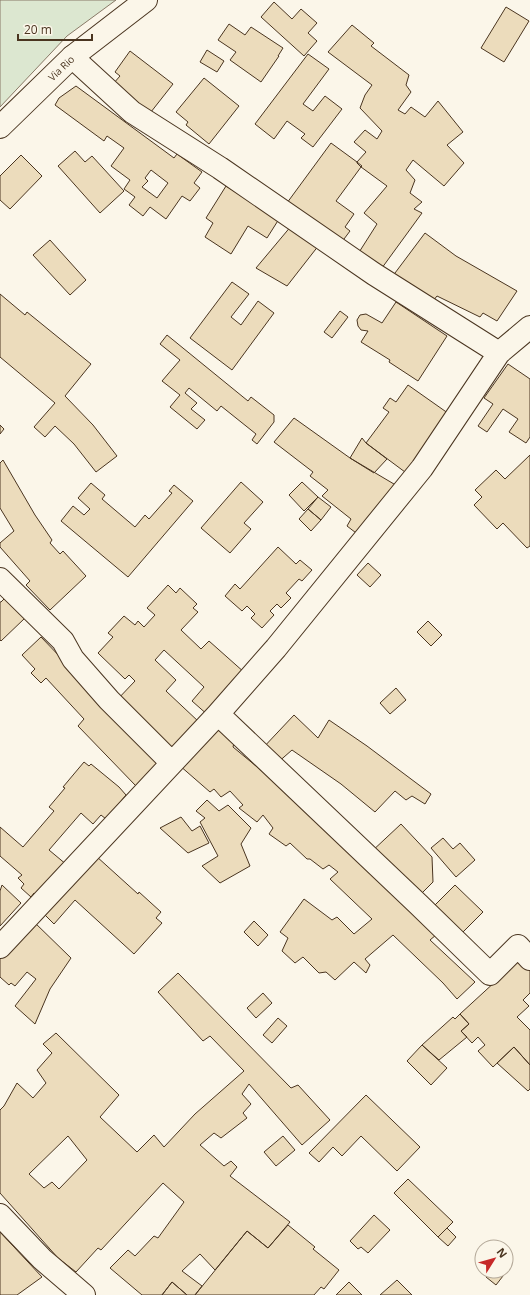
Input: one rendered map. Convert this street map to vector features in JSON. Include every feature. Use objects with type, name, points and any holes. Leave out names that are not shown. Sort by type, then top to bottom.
[{"type":"street","name":"Via Rio","points":[[0,127],[72,56],[146,0]]},
{"type":"street","points":[[72,56],[132,112],[220,168],[368,269],[499,353]]},
{"type":"street","points":[[0,947],[218,714],[276,648],[422,468],[499,353],[530,327]]},
{"type":"street","points":[[0,579],[62,641],[73,659],[109,700],[172,763]]},
{"type":"street","points":[[218,714],[490,974],[518,946],[530,959]]},
{"type":"street","points":[[0,1215],[42,1258],[84,1295]]},
{"type":"green space","points":[[0,0],[116,0],[67,36],[0,107]]},
{"type":"building","points":[[274,2],[292,19],[301,9],[317,23],[308,33],[317,41],[304,56],[261,17]]},
{"type":"building","points":[[506,7],[529,21],[504,62],[481,48]]},
{"type":"building","points":[[229,24],[245,35],[251,27],[283,48],[261,82],[230,60],[236,52],[218,40]]},
{"type":"building","points":[[352,25],[374,43],[371,46],[409,75],[406,85],[411,92],[398,110],[405,114],[411,107],[425,117],[438,101],[463,132],[447,145],[464,163],[444,186],[413,160],[406,170],[415,180],[410,193],[422,202],[414,209],[422,213],[379,272],[356,257],[377,224],[364,213],[387,186],[361,167],[362,166],[357,162],[366,152],[354,142],[365,130],[377,139],[382,131],[360,108],[365,95],[372,85],[328,52]]},
{"type":"building","points":[[207,50],[224,61],[217,72],[200,62]]},
{"type":"building","points":[[130,51],[173,84],[147,117],[113,84],[120,76],[115,72]]},
{"type":"building","points":[[308,54],[329,69],[303,104],[313,111],[325,96],[342,109],[313,147],[301,138],[305,134],[287,121],[274,139],[255,124]]},
{"type":"building","points":[[204,78],[239,106],[209,144],[186,125],[188,122],[176,112]]},
{"type":"building","points":[[76,86],[174,158],[177,154],[202,172],[194,183],[200,188],[190,201],[182,196],[166,219],[150,207],[143,216],[129,205],[135,197],[124,189],[130,180],[111,166],[124,148],[107,136],[104,141],[55,105],[59,98]],"holes":[[[151,170],[168,183],[157,198],[142,187],[148,181],[145,178]]]},
{"type":"building","points":[[331,143],[357,162],[361,167],[336,201],[354,214],[345,227],[350,231],[338,247],[284,207]]},
{"type":"building","points":[[75,151],[85,162],[92,156],[124,191],[100,213],[58,166]]},
{"type":"building","points":[[21,155],[42,176],[10,209],[0,200],[0,176]]},
{"type":"building","points":[[226,186],[279,219],[267,238],[248,226],[231,254],[205,237],[213,223],[206,218]]},
{"type":"building","points":[[292,225],[319,245],[287,286],[256,268]]},
{"type":"building","points":[[425,233],[456,256],[517,291],[497,321],[483,313],[480,317],[437,296],[429,306],[389,281]]},
{"type":"building","points":[[50,240],[86,280],[70,295],[33,255]]},
{"type":"building","points":[[232,282],[249,294],[231,317],[241,325],[258,301],[274,313],[232,370],[190,338]]},
{"type":"building","points":[[0,294],[25,315],[27,312],[91,364],[65,396],[93,425],[117,456],[96,472],[74,444],[55,426],[45,437],[34,427],[55,403],[0,357]]},
{"type":"building","points":[[396,302],[447,336],[418,381],[389,362],[390,360],[361,342],[368,331],[361,330],[358,326],[357,320],[360,315],[366,314],[382,323]]},
{"type":"building","points":[[340,311],[348,317],[332,338],[324,332]]},
{"type":"building","points":[[167,335],[248,401],[251,397],[274,415],[274,422],[257,444],[252,440],[256,434],[221,406],[217,411],[189,388],[185,393],[197,403],[191,409],[205,420],[197,429],[170,407],[180,395],[162,381],[180,360],[160,344]]},
{"type":"building","points":[[508,364],[530,379],[530,437],[526,443],[509,432],[518,419],[503,409],[487,432],[478,426],[493,404],[484,398]]},
{"type":"building","points":[[408,385],[452,416],[409,475],[366,443],[389,412],[383,408],[390,398],[396,402]]},
{"type":"building","points":[[294,418],[350,458],[399,487],[360,536],[347,526],[351,519],[322,496],[328,490],[310,476],[313,472],[274,442]]},
{"type":"building","points":[[0,425],[4,429],[0,434]]},
{"type":"building","points":[[362,438],[366,443],[387,459],[374,473],[350,458]]},
{"type":"building","points":[[530,455],[530,546],[527,548],[503,523],[497,529],[474,505],[482,497],[475,490],[496,470],[505,479]]},
{"type":"building","points":[[3,460],[35,515],[52,540],[50,543],[60,554],[63,551],[86,576],[50,610],[26,585],[30,581],[0,547],[0,543],[14,531],[0,508],[0,463]]},
{"type":"building","points":[[241,482],[263,502],[244,523],[251,529],[230,553],[201,528]]},
{"type":"building","points":[[302,482],[318,497],[304,511],[289,495]]},
{"type":"building","points":[[91,483],[105,495],[102,499],[135,527],[145,515],[149,519],[172,493],[169,491],[174,485],[193,501],[128,577],[61,521],[73,506],[84,515],[90,509],[78,498]]},
{"type":"building","points":[[318,497],[331,507],[321,520],[308,509]]},
{"type":"building","points":[[308,509],[321,520],[311,531],[299,519]]},
{"type":"building","points":[[278,547],[296,564],[300,560],[312,570],[302,581],[299,579],[286,593],[291,598],[281,608],[277,604],[270,611],[274,615],[262,628],[251,618],[255,614],[247,606],[242,611],[225,596],[235,584],[240,589]]},
{"type":"building","points":[[368,563],[381,575],[370,587],[357,575]]},
{"type":"building","points":[[168,585],[176,593],[180,588],[197,604],[193,608],[198,612],[181,630],[201,649],[209,641],[245,673],[209,716],[192,701],[204,687],[164,650],[155,660],[176,680],[166,691],[199,722],[170,754],[115,702],[135,681],[129,675],[125,679],[98,653],[113,637],[108,633],[124,616],[135,625],[138,621],[144,627],[155,615],[147,608]]},
{"type":"building","points":[[5,598],[25,618],[1,641],[0,602]]},
{"type":"building","points":[[428,621],[442,635],[431,646],[417,632]]},
{"type":"building","points":[[41,637],[161,762],[136,786],[78,726],[84,719],[46,678],[41,683],[31,673],[35,669],[22,655]]},
{"type":"building","points":[[396,688],[406,700],[390,714],[380,703]]},
{"type":"building","points":[[294,715],[318,738],[329,720],[367,746],[431,794],[425,804],[412,796],[406,800],[395,791],[375,812],[341,784],[292,750],[276,764],[261,750]]},
{"type":"building","points":[[215,727],[234,743],[233,747],[303,805],[436,935],[430,940],[475,982],[457,999],[443,983],[393,935],[365,959],[370,965],[366,973],[354,962],[335,980],[326,972],[319,973],[303,957],[295,963],[282,951],[288,938],[280,932],[304,899],[332,920],[337,917],[354,934],[372,919],[330,879],[338,872],[329,865],[323,869],[310,859],[307,859],[290,843],[286,846],[269,834],[273,828],[263,815],[257,822],[239,808],[243,805],[230,791],[221,797],[214,789],[210,792],[179,765]]},
{"type":"building","points":[[84,762],[89,766],[91,764],[119,787],[126,795],[106,819],[101,815],[93,824],[81,813],[49,850],[67,865],[40,898],[34,893],[31,897],[21,888],[24,884],[18,878],[22,875],[0,856],[0,827],[23,847],[54,811],[49,807],[65,788],[63,787]]},
{"type":"building","points":[[207,800],[219,811],[228,805],[251,828],[241,844],[250,866],[220,883],[202,866],[218,856],[200,822],[205,818],[196,811]]},
{"type":"building","points":[[181,817],[192,831],[200,826],[209,843],[188,853],[160,828]]},
{"type":"building","points":[[401,824],[432,857],[433,882],[417,898],[370,853]]},
{"type":"building","points":[[443,838],[453,849],[460,843],[475,860],[456,877],[431,848]]},
{"type":"building","points":[[96,856],[138,894],[139,892],[161,912],[156,918],[162,923],[134,954],[75,900],[54,924],[43,913]]},
{"type":"building","points":[[2,885],[21,903],[0,926],[0,891]]},
{"type":"building","points":[[455,885],[483,912],[461,934],[434,906]]},
{"type":"building","points":[[32,920],[71,958],[50,989],[35,1024],[15,1006],[36,979],[27,972],[15,986],[11,983],[9,985],[0,977],[0,954]]},
{"type":"building","points":[[254,921],[268,935],[258,946],[244,932]]},
{"type":"building","points":[[521,958],[530,967],[530,993],[523,1000],[529,1006],[517,1017],[530,1030],[530,1065],[514,1047],[493,1067],[478,1051],[485,1045],[478,1037],[472,1043],[461,1031],[469,1024],[460,1014]]},
{"type":"building","points":[[178,973],[291,1088],[298,1085],[330,1120],[302,1145],[249,1084],[242,1094],[251,1104],[243,1113],[247,1118],[221,1138],[214,1133],[200,1145],[224,1166],[231,1161],[237,1167],[230,1176],[290,1222],[268,1248],[247,1231],[215,1270],[200,1254],[182,1271],[202,1286],[195,1295],[187,1295],[172,1282],[162,1295],[142,1295],[110,1268],[128,1250],[135,1256],[154,1236],[158,1238],[184,1202],[163,1183],[101,1250],[98,1248],[76,1272],[58,1258],[0,1193],[0,1110],[4,1106],[17,1083],[33,1098],[46,1083],[37,1070],[52,1053],[43,1044],[56,1033],[119,1095],[100,1117],[137,1152],[154,1135],[164,1147],[195,1114],[244,1071],[210,1036],[203,1041],[158,992]],"holes":[[[68,1136],[87,1160],[59,1189],[52,1182],[44,1188],[29,1174]]]},
{"type":"building","points":[[263,993],[272,1003],[256,1018],[247,1008]]},
{"type":"building","points":[[460,1014],[469,1024],[461,1031],[467,1037],[439,1060],[422,1045],[453,1017],[455,1019]]},
{"type":"building","points":[[278,1018],[287,1026],[272,1043],[263,1035]]},
{"type":"building","points":[[422,1045],[447,1068],[431,1085],[407,1061]]},
{"type":"building","points":[[514,1047],[530,1065],[530,1089],[528,1091],[497,1063]]},
{"type":"building","points":[[366,1095],[420,1147],[397,1171],[361,1136],[342,1156],[333,1147],[319,1162],[309,1153]]},
{"type":"building","points":[[283,1136],[295,1150],[276,1166],[264,1152]]},
{"type":"building","points":[[408,1179],[453,1222],[438,1237],[394,1193]]},
{"type":"building","points":[[374,1215],[390,1230],[368,1253],[361,1247],[358,1249],[350,1241]]},
{"type":"building","points":[[288,1225],[315,1247],[313,1249],[339,1270],[324,1289],[321,1287],[314,1295],[195,1295],[247,1231],[268,1248]]},
{"type":"building","points":[[447,1228],[456,1237],[448,1246],[438,1237]]},
{"type":"building","points":[[0,1232],[42,1277],[17,1295],[0,1295]]},
{"type":"building","points":[[488,1279],[501,1279],[496,1285]]},
{"type":"building","points":[[397,1280],[412,1295],[380,1295]]},
{"type":"building","points":[[172,1282],[187,1295],[162,1295]]},
{"type":"building","points":[[349,1282],[362,1295],[336,1295]]}]
